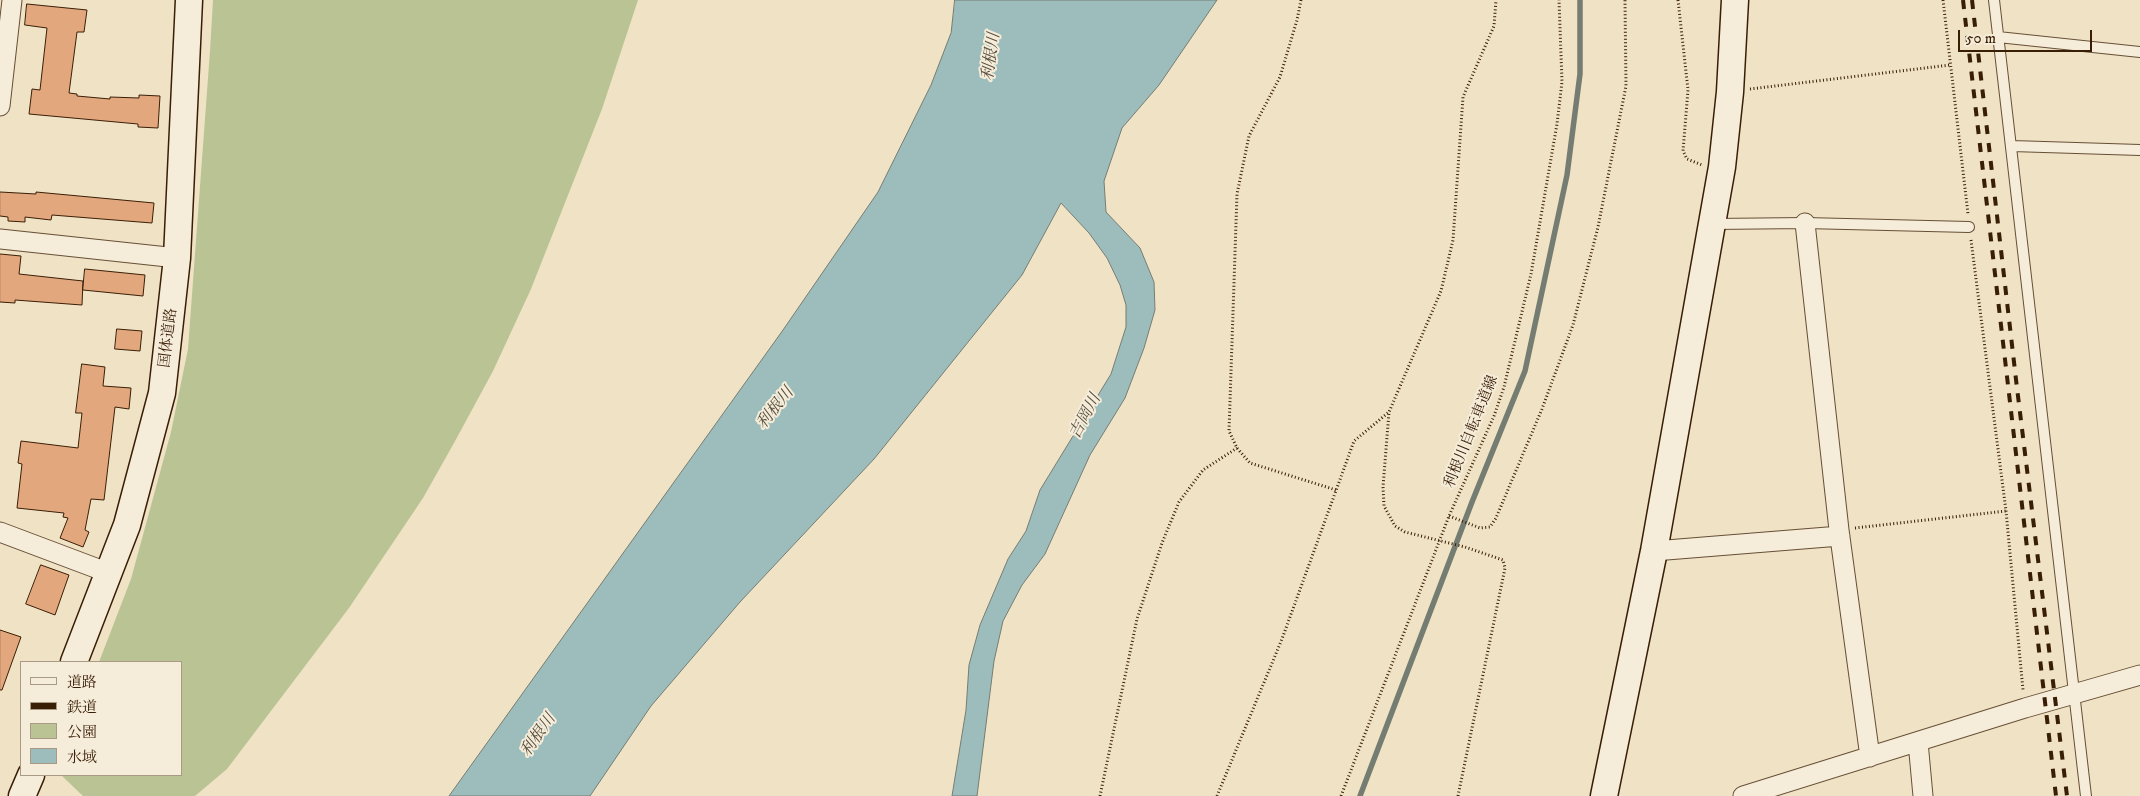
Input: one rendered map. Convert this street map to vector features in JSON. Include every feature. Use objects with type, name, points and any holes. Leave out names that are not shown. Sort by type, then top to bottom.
[{"type":"street","points":[[0,106],[12,0]]},
{"type":"street","name":"国体道路","points":[[74,661],[109,573],[138,489],[162,393],[177,258],[189,0]]},
{"type":"street","points":[[1604,796],[1654,551],[1710,224],[1722,167],[1730,92],[1735,0]]},
{"type":"street","points":[[1805,222],[1840,533],[1870,757]]},
{"type":"street","points":[[0,239],[177,258]]},
{"type":"street","points":[[0,532],[109,573]]},
{"type":"street","points":[[1654,551],[1840,533]]},
{"type":"street","points":[[1743,796],[2025,708],[2140,675]]},
{"type":"street","points":[[1918,742],[1924,796]]},
{"type":"street","points":[[22,796],[30,776]]},
{"type":"lane","points":[[1994,0],[2086,796]]},
{"type":"lane","points":[[1998,37],[2140,52]]},
{"type":"lane","points":[[2012,146],[2140,150]]},
{"type":"lane","points":[[1710,224],[1805,222],[1969,227]]},
{"type":"path","points":[[1301,0],[1280,78],[1249,136],[1237,194],[1230,430],[1237,448],[1250,463],[1336,490]]},
{"type":"path","points":[[1458,796],[1505,568],[1503,560],[1465,547],[1404,532],[1395,526],[1384,506],[1382,487],[1389,412],[1442,291],[1453,240],[1458,137],[1463,97],[1494,26],[1496,0]]},
{"type":"path","name":"利根川自転車道線","points":[[1341,796],[1448,516],[1494,416],[1504,387],[1531,274],[1552,161],[1561,91],[1559,0]]},
{"type":"path","points":[[1448,516],[1480,528],[1490,527],[1496,518],[1542,409],[1573,325],[1598,227],[1626,86],[1625,0]]},
{"type":"path","points":[[1678,0],[1688,90],[1682,151],[1687,159],[1700,164]]},
{"type":"path","points":[[1942,0],[2006,511],[2025,708]]},
{"type":"path","points":[[1730,92],[1950,66]]},
{"type":"path","points":[[1216,796],[1282,639],[1354,441],[1389,412]]},
{"type":"path","points":[[1100,796],[1137,619],[1162,543],[1179,502],[1203,470],[1237,448]]},
{"type":"path","points":[[1840,533],[2006,511]]},
{"type":"green space","points":[[213,0],[638,0],[602,109],[531,289],[493,371],[423,498],[349,608],[227,769],[195,796],[83,796],[62,776],[182,776],[182,661],[99,661],[131,579],[171,432],[188,349]]},
{"type":"water","points":[[955,0],[1217,0],[1159,85],[1122,128],[1104,181],[1106,212],[1140,248],[1154,282],[1155,310],[1144,348],[1125,398],[1090,455],[1045,554],[1022,585],[1003,621],[994,661],[977,796],[952,796],[966,710],[969,665],[980,625],[1008,559],[1026,531],[1040,490],[1111,374],[1126,327],[1126,305],[1120,285],[1107,258],[1089,233],[1061,203],[1022,275],[874,459],[740,602],[651,706],[590,796],[449,796],[783,330],[878,192],[931,85],[951,33]]},
{"type":"building","points":[[27,4],[87,10],[84,32],[77,32],[69,93],[77,94],[77,96],[110,99],[110,97],[139,98],[139,95],[160,96],[158,128],[138,127],[138,124],[29,114],[32,89],[40,90],[47,28],[25,25]]},
{"type":"building","points":[[0,192],[36,194],[36,192],[154,203],[152,223],[52,215],[51,220],[25,217],[25,222],[8,221],[8,217],[0,216]]},
{"type":"building","points":[[0,254],[21,256],[19,274],[83,281],[82,305],[15,300],[15,303],[0,302]]},
{"type":"building","points":[[85,269],[145,275],[143,296],[83,290]]},
{"type":"building","points":[[117,329],[142,331],[140,351],[115,349]]},
{"type":"building","points":[[82,364],[105,367],[103,386],[131,388],[129,409],[115,407],[104,500],[91,499],[85,530],[89,532],[83,547],[60,538],[68,518],[63,517],[64,513],[17,508],[22,464],[18,463],[21,441],[78,448],[82,413],[76,413]]},
{"type":"building","points":[[41,565],[69,575],[55,615],[26,604]]},
{"type":"building","points":[[0,630],[21,637],[2,690],[0,690]]},
{"type":"waterway","points":[[1360,796],[1472,502],[1525,371],[1567,175],[1580,74],[1580,0]]},
{"type":"railway","points":[[1963,0],[2056,796]]},
{"type":"railway","points":[[1972,0],[2067,796]]},
{"type":"water label","name":"利根川","points":[[992,57]]},
{"type":"water label","name":"利根川","points":[[776,409]]},
{"type":"water label","name":"吉岡川","points":[[1086,417]]},
{"type":"water label","name":"利根川","points":[[539,736]]}]
